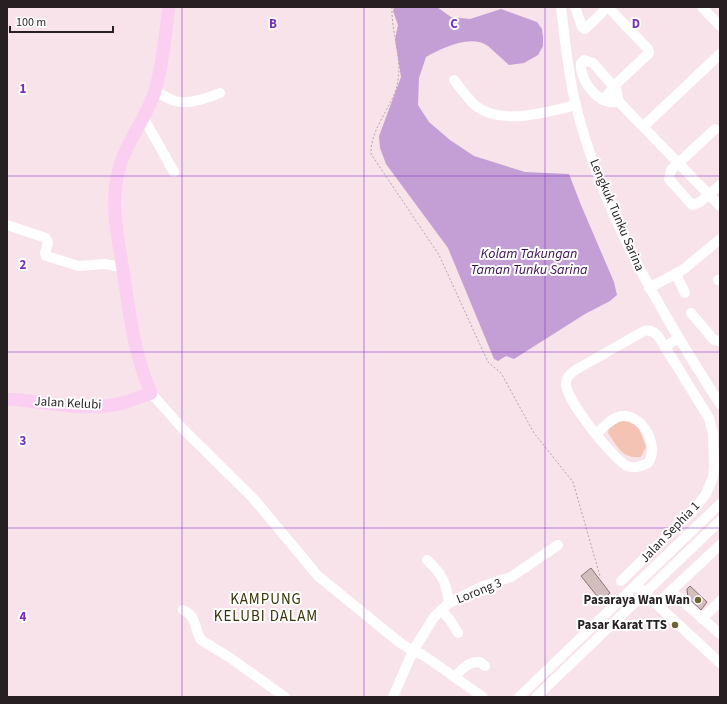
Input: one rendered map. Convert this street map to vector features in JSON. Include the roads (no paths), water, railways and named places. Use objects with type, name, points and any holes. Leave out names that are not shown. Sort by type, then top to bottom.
[{"type":"main road","points":[[151,393],[136,354],[116,229],[116,186],[126,148],[155,91],[169,7]]},
{"type":"main road","name":"Jalan Kelubi","points":[[7,399],[69,405],[104,406],[123,402],[151,393]]},
{"type":"street","name":"Lengkuk Tunku Sarina","points":[[561,7],[576,105],[612,211],[649,288],[678,338],[720,404]]},
{"type":"street","points":[[578,9],[582,27],[585,29],[608,7],[648,49],[649,53],[616,83],[603,100]]},
{"type":"street","points":[[702,7],[720,26]]},
{"type":"street","points":[[644,126],[720,54]]},
{"type":"street","points":[[619,102],[603,100],[583,78],[581,66],[582,62],[587,60],[593,63],[614,87],[619,102],[644,126],[720,206]]},
{"type":"street","points":[[454,80],[476,105],[484,110],[498,114],[523,116],[576,105]]},
{"type":"street","points":[[155,91],[175,101],[183,102],[203,100],[220,93]]},
{"type":"street","points":[[143,116],[174,172]]},
{"type":"street","points":[[715,129],[671,170],[669,181],[690,204],[698,204],[720,185]]},
{"type":"street","points":[[7,225],[46,238],[48,243],[45,253],[46,256],[79,266],[104,264],[122,267]]},
{"type":"street","points":[[649,288],[676,274],[720,238]]},
{"type":"street","points":[[676,274],[685,293]]},
{"type":"street","points":[[691,313],[714,340],[720,341]]},
{"type":"street","name":"Jalan Sephia 1","points":[[596,434],[615,418],[622,416],[634,418],[641,424],[650,439],[652,451],[650,460],[645,464],[629,466],[616,456],[596,434],[568,393],[566,382],[568,375],[617,345],[644,331],[651,330],[665,347],[709,418],[713,437],[713,477],[706,494],[691,513],[620,581]]},
{"type":"street","points":[[665,347],[678,338]]},
{"type":"street","points":[[151,393],[182,428],[253,498],[318,576],[399,642],[413,651],[423,655],[483,697]]},
{"type":"street","points":[[519,697],[720,504]]},
{"type":"street","points":[[536,697],[720,521]]},
{"type":"street","name":"Lorong 3","points":[[393,697],[413,651],[434,617],[445,606],[483,586],[511,577],[558,545]]},
{"type":"street","points":[[657,604],[718,551]]},
{"type":"street","points":[[427,560],[437,569],[444,580],[445,606],[450,620],[458,633]]},
{"type":"street","points":[[636,585],[720,663]]},
{"type":"street","points":[[671,591],[720,634]]},
{"type":"street","points":[[702,619],[720,601]]},
{"type":"street","points":[[183,610],[190,613],[201,640],[229,657],[285,697]]},
{"type":"street","points":[[455,677],[472,662],[480,662],[485,666]]},
{"type":"water","name":"Kolam Takungan Taman Tunku Sarina","points":[[394,7],[437,7],[451,17],[470,19],[501,9],[537,22],[542,29],[543,46],[538,55],[524,63],[509,65],[488,46],[473,41],[465,42],[448,46],[426,57],[419,78],[418,105],[429,122],[450,140],[474,156],[525,172],[569,174],[614,282],[617,295],[610,301],[585,314],[514,359],[506,356],[498,361],[494,359],[448,248],[386,164],[380,148],[379,136],[401,77],[395,39],[398,25],[393,11]]},
{"type":"place","name":"Pasaraya Wan Wan","points":[[698,600]]},
{"type":"place","name":"Pasar Karat TTS","points":[[675,625]]},
{"type":"district","name":"KAMPUNG KELUBI DALAM","points":[[266,608]]}]
